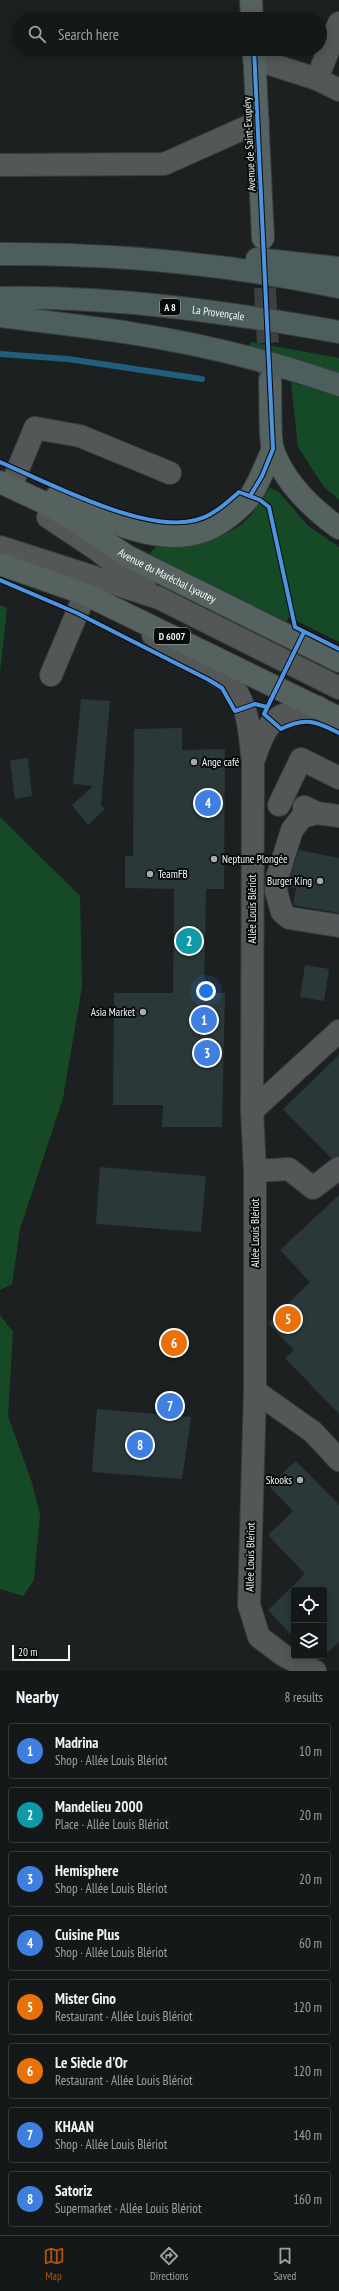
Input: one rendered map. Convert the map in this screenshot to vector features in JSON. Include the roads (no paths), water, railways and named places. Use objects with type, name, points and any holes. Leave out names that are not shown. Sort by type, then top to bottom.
[{"type":"highway","points":[[0,254],[145,259],[240,258],[339,268]]},
{"type":"highway","points":[[145,259],[222,268],[339,287]]},
{"type":"highway","name":"La Provençale","points":[[0,298],[82,300],[199,310],[339,332]]},
{"type":"highway","points":[[0,316],[92,327],[189,344],[292,369],[339,385]]},
{"type":"main road","points":[[252,0],[252,12]]},
{"type":"main road","name":"Avenue de Saint-Exupéry","points":[[254,56],[262,238]]},
{"type":"main road","points":[[270,380],[273,448],[284,472],[300,495],[318,513],[339,528]]},
{"type":"main road","points":[[4,482],[149,534],[173,537],[195,535],[215,528],[237,510],[250,496],[262,476],[273,448]]},
{"type":"main road","name":"Avenue du Maréchal Lyautey","points":[[4,482],[51,506],[127,556],[339,661]]},
{"type":"main road","name":"D 6007","points":[[0,564],[85,594],[339,718]]},
{"type":"street","points":[[327,53],[339,23]]},
{"type":"street","points":[[259,56],[317,78],[339,90]]},
{"type":"street","points":[[317,78],[326,56]]},
{"type":"street","points":[[0,165],[164,164],[258,122]]},
{"type":"street","points":[[158,598],[96,549],[51,518],[4,482],[35,428],[80,436],[170,474]]},
{"type":"street","points":[[0,547],[158,598],[339,688]]},
{"type":"street","points":[[51,675],[85,594]]},
{"type":"street","name":"Allée Louis Blériot","points":[[113,608],[196,664],[230,683],[238,692],[246,707],[252,762],[252,1111],[255,1171],[255,1391],[249,1605],[259,1637],[283,1655],[315,1671]]},
{"type":"street","points":[[252,762],[263,735],[272,722],[285,714],[318,707]]},
{"type":"street","points":[[279,805],[301,759],[339,778]]},
{"type":"street","points":[[252,806],[279,805],[304,807],[317,813],[339,816]]},
{"type":"street","points":[[317,813],[302,818],[292,830],[277,878],[276,891],[282,912],[289,918],[339,926]]},
{"type":"street","points":[[252,1111],[339,1031]]},
{"type":"street","points":[[255,1171],[289,1169],[313,1188],[339,1168]]},
{"type":"street","points":[[255,1391],[313,1432],[339,1460]]},
{"type":"waterway","points":[[0,354],[68,359],[202,379]]},
{"type":"tunnel","points":[[263,255],[270,380]]},
{"type":"place","name":"Ange café","points":[[194,762]]},
{"type":"place","name":"Cuisine Plus","points":[[208,803]]},
{"type":"place","name":"Neptune Plongée","points":[[214,859]]},
{"type":"place","name":"TeamFB","points":[[150,874]]},
{"type":"place","name":"Burger King","points":[[320,881]]},
{"type":"place","name":"Mandelieu 2000","points":[[189,941]]},
{"type":"place","name":"Asia Market","points":[[143,1012]]},
{"type":"place","name":"Madrina","points":[[204,1020]]},
{"type":"place","name":"Hemisphere","points":[[207,1053]]},
{"type":"place","name":"Mister Gino","points":[[288,1319]]},
{"type":"place","name":"Le Siècle d'Or","points":[[174,1343]]},
{"type":"place","name":"KHAAN","points":[[170,1406]]},
{"type":"place","name":"Satoriz","points":[[140,1445]]},
{"type":"place","name":"Skooks","points":[[300,1480]]}]
